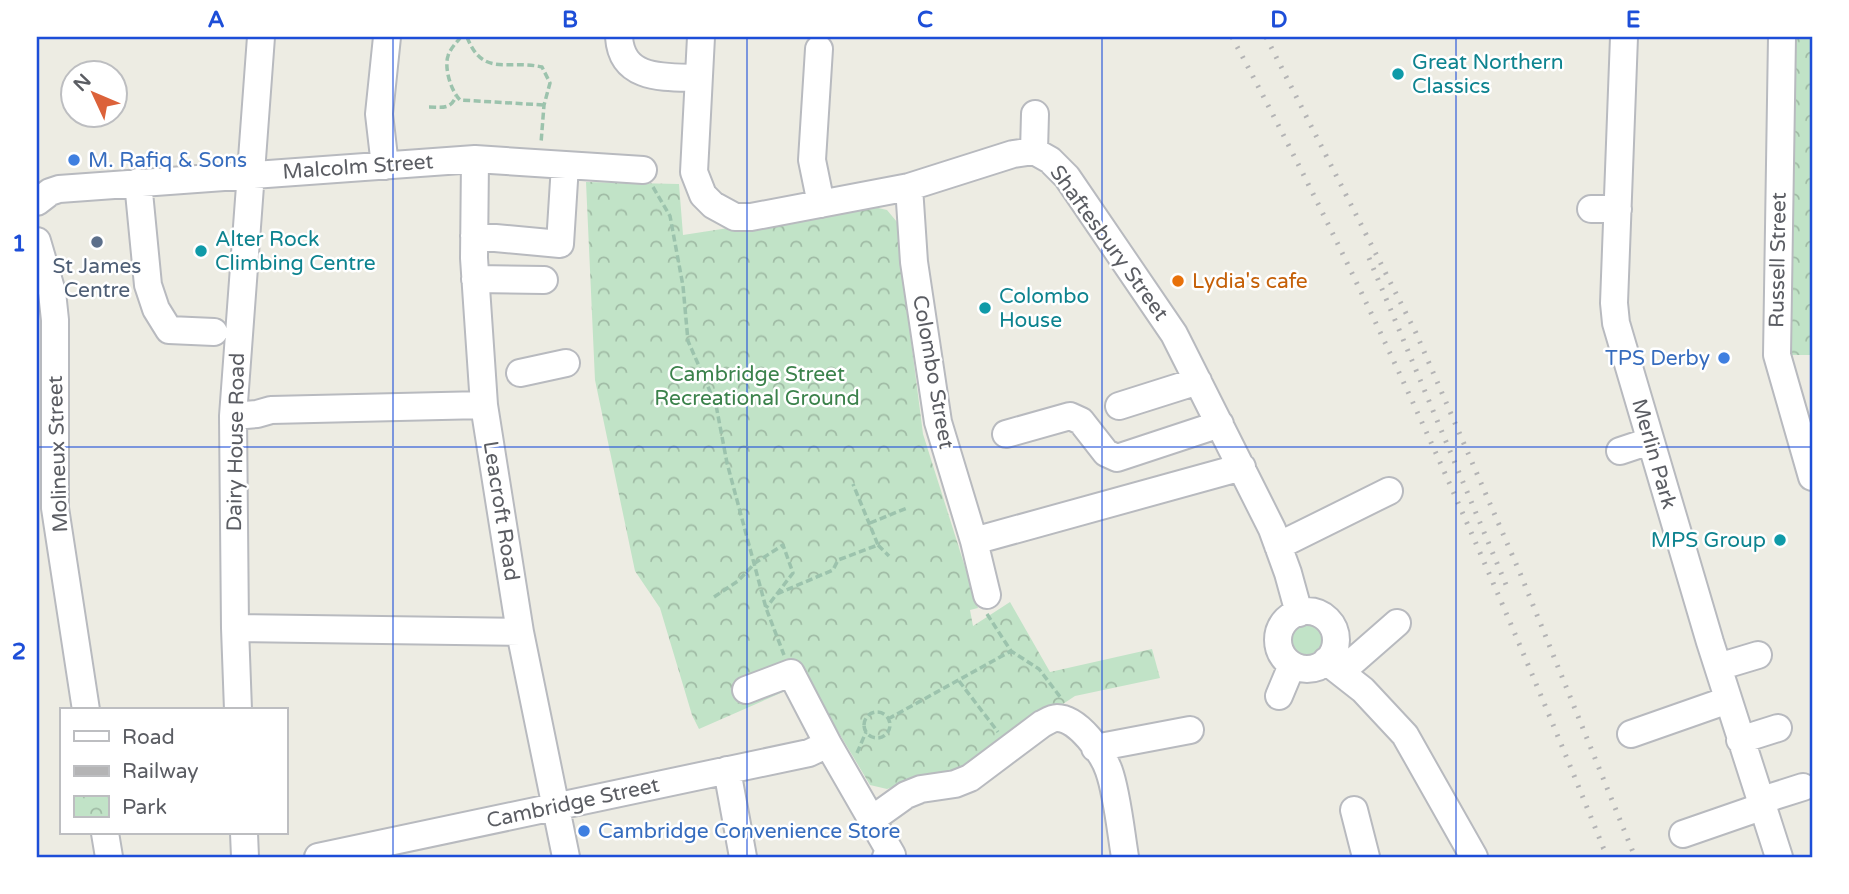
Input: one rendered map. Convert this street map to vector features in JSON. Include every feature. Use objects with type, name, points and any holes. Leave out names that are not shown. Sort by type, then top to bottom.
[{"type":"street","name":"Dairy House Road","points":[[239,708],[235,628],[233,416],[261,37]]},
{"type":"street","points":[[385,166],[379,114],[387,37]]},
{"type":"street","points":[[619,37],[624,54],[640,72],[650,76],[698,78]]},
{"type":"street","name":"Shaftesbury Street","points":[[701,37],[694,172],[703,195],[713,205],[736,216],[751,217],[909,187],[1013,154],[1034,151],[1050,160],[1067,177],[1174,334],[1242,467],[1278,546],[1299,612]]},
{"type":"street","name":"Merlin Park","points":[[1624,37],[1614,303],[1616,323],[1728,701],[1779,857]]},
{"type":"street","name":"Russell Street","points":[[1776,38],[1777,355],[1812,477]]},
{"type":"street","points":[[819,49],[812,160],[821,204]]},
{"type":"street","points":[[1034,151],[1035,114]]},
{"type":"street","name":"Malcolm Street","points":[[37,202],[50,192],[72,188],[475,159],[643,170]]},
{"type":"street","name":"Leacroft Road","points":[[475,159],[475,279],[484,394],[520,632],[566,857]]},
{"type":"street","points":[[474,236],[560,244],[565,165]]},
{"type":"street","points":[[138,183],[148,285],[156,309],[169,330],[214,332]]},
{"type":"street","name":"Colombo Street","points":[[909,187],[914,262],[938,422],[988,595]]},
{"type":"street","points":[[1591,209],[1618,209]]},
{"type":"street","name":"Molineux Street","points":[[37,241],[52,292],[55,320],[55,508],[86,708]]},
{"type":"street","points":[[475,279],[544,280]]},
{"type":"street","points":[[233,416],[271,410],[484,394],[514,375],[566,363]]},
{"type":"street","points":[[1119,406],[1198,381]]},
{"type":"street","points":[[1006,434],[1070,416],[1081,421],[1106,453],[1117,458],[1220,424]]},
{"type":"street","points":[[1620,451],[1650,441]]},
{"type":"street","points":[[974,541],[1242,467]]},
{"type":"street","points":[[1278,546],[1389,491]]},
{"type":"street","points":[[1333,667],[1336,643],[1332,626],[1319,614],[1299,612],[1286,620],[1270,641],[1292,665],[1308,669],[1333,667],[1397,623]]},
{"type":"street","points":[[235,628],[520,632]]},
{"type":"street","points":[[1718,667],[1758,655]]},
{"type":"street","points":[[1279,696],[1292,665]]},
{"type":"street","points":[[1333,667],[1377,703],[1405,735],[1474,857]]},
{"type":"street","points":[[746,690],[791,673],[889,856]]},
{"type":"street","points":[[1631,734],[1728,701]]},
{"type":"street","points":[[871,820],[906,795],[970,778],[1042,724],[1055,718],[1069,720],[1086,735],[1109,770],[1125,857]]},
{"type":"street","points":[[1740,740],[1778,728]]},
{"type":"street","points":[[1095,748],[1190,730]]},
{"type":"street","name":"Cambridge Street","points":[[318,857],[399,849],[556,806],[809,753],[828,744]]},
{"type":"street","points":[[727,770],[743,857]]},
{"type":"street","points":[[1683,834],[1803,787]]},
{"type":"street","points":[[1354,810],[1366,857]]},
{"type":"street","points":[[105,834],[109,857]]},
{"type":"street","points":[[244,834],[245,857]]},
{"type":"path","points":[[461,37],[446,62],[456,96],[460,100],[544,105]]},
{"type":"path","points":[[467,37],[473,52],[485,62],[542,67],[550,83],[544,105],[538,163]]},
{"type":"path","points":[[429,107],[447,108],[453,104],[456,96]]},
{"type":"path","points":[[643,170],[670,216],[683,286],[688,341],[716,405],[727,463],[766,608],[791,673]]},
{"type":"path","points":[[853,484],[878,545],[889,556]]},
{"type":"path","points":[[869,523],[907,508]]},
{"type":"path","points":[[714,597],[738,581],[755,563],[783,545],[793,573],[766,608]]},
{"type":"path","points":[[777,594],[833,570],[838,560],[878,545]]},
{"type":"path","points":[[988,595],[985,603],[990,622],[1011,651],[1039,669],[1055,688],[1067,707],[1069,720]]},
{"type":"path","points":[[888,719],[1011,651]]},
{"type":"path","points":[[959,681],[1010,747]]},
{"type":"path","points":[[872,713],[881,713],[888,719],[889,728],[883,736],[870,736],[864,728],[865,719],[872,713]]},
{"type":"green space","points":[[1795,37],[1812,37],[1812,355],[1786,355]]},
{"type":"green space","name":"Cambridge Street Recreational Ground","points":[[586,182],[679,184],[683,235],[870,206],[887,210],[902,228],[906,301],[923,434],[978,608],[970,610],[973,626],[1010,602],[1050,672],[1152,649],[1160,678],[1075,696],[963,770],[922,777],[887,789],[870,785],[808,681],[699,729],[692,715],[660,608],[635,571],[595,380]]},
{"type":"green space","points":[[1307,622],[1320,627],[1325,640],[1320,653],[1307,658],[1294,653],[1289,640],[1294,627]]},
{"type":"railway","points":[[1232,37],[1384,339],[1477,545],[1607,857]]},
{"type":"railway","points":[[1266,37],[1416,333],[1520,573],[1635,857]]},
{"type":"railway","points":[[1369,258],[1507,587]]},
{"type":"place","name":"Great Northern Classics","points":[[1398,74]]},
{"type":"place","name":"M. Rafiq & Sons","points":[[74,160]]},
{"type":"place","name":"St James Centre","points":[[97,242]]},
{"type":"place","name":"Alter Rock Climbing Centre","points":[[201,251]]},
{"type":"place","name":"Lydia's cafe","points":[[1178,281]]},
{"type":"place","name":"Colombo House","points":[[985,308]]},
{"type":"place","name":"TPS Derby","points":[[1724,358]]},
{"type":"place","name":"MPS Group","points":[[1780,540]]},
{"type":"place","name":"Cambridge Convenience Store","points":[[584,831]]}]
